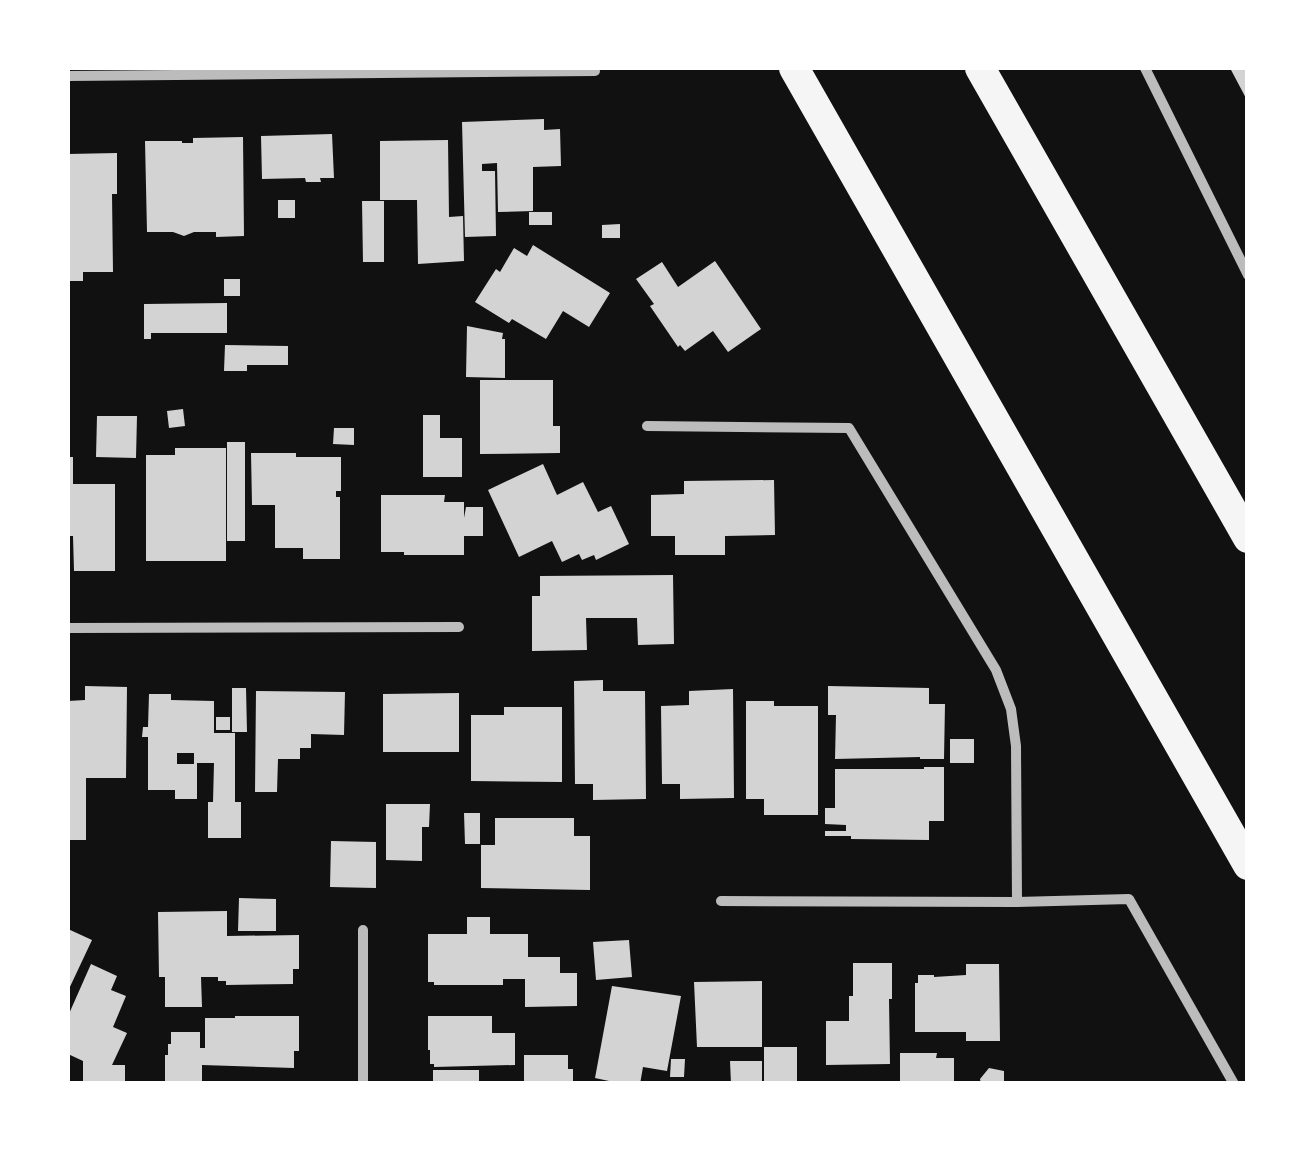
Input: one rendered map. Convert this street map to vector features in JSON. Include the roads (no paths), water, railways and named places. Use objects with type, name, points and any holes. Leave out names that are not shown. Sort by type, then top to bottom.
[{"type":"highway","points":[[794,68],[1248,865]]},
{"type":"highway","points":[[980,68],[1248,538]]},
{"type":"street","points":[[1145,68],[1248,275]]},
{"type":"street","points":[[68,76],[167,72],[595,72]]},
{"type":"street","points":[[647,426],[849,428],[996,670],[1011,709],[1016,746],[1018,902]]},
{"type":"street","points":[[68,628],[459,627]]},
{"type":"street","points":[[721,901],[1018,902],[1129,898],[1234,1084]]},
{"type":"street","points":[[363,930],[364,1084]]}]
